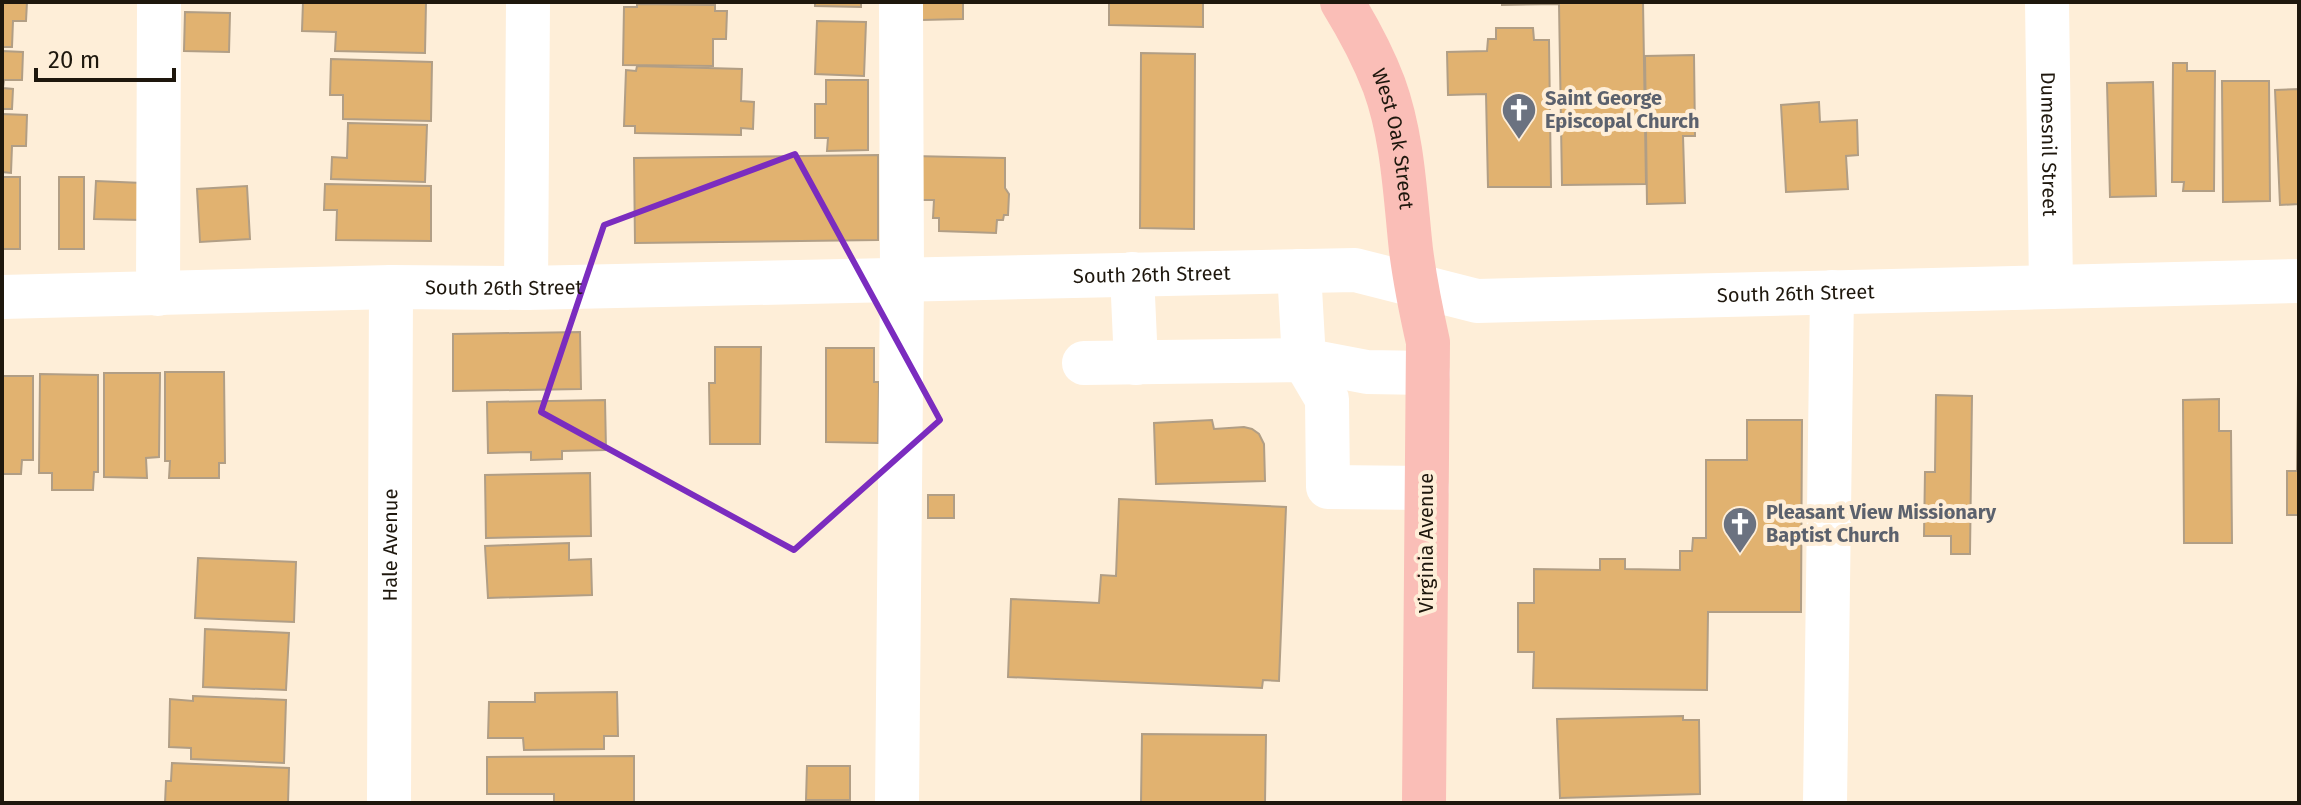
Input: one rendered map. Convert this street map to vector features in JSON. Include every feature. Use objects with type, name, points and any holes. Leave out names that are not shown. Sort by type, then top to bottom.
[{"type":"main road","name":"West Oak Street","points":[[1342,2],[1359,30],[1384,85],[1393,118],[1416,285]]},
{"type":"main road","name":"Virginia Avenue","points":[[1416,285],[1428,342],[1424,803]]},
{"type":"street","points":[[158,294],[159,2]]},
{"type":"street","points":[[526,288],[528,2]]},
{"type":"street","points":[[897,803],[901,2]]},
{"type":"street","name":"Dumesnil Street","points":[[2047,2],[2051,287]]},
{"type":"street","name":"South 26th Street","points":[[2,297],[1355,270],[1477,301],[2299,281]]},
{"type":"street","points":[[1299,271],[1304,360],[1327,399],[1328,487],[1427,488]]},
{"type":"street","points":[[1132,274],[1136,363]]},
{"type":"street","name":"Hale Avenue","points":[[389,803],[391,287]]},
{"type":"street","points":[[1825,803],[1832,292]]},
{"type":"street","points":[[1084,363],[1304,360],[1367,372],[1428,373]]},
{"type":"highlighted area","points":[[795,154],[940,420],[794,550],[541,412],[604,225]]},
{"type":"building","points":[[2,2],[27,2],[26,21],[13,21],[12,47],[2,47]]},
{"type":"building","points":[[303,2],[426,2],[425,53],[335,51],[336,32],[302,31]]},
{"type":"building","points":[[815,2],[861,2],[861,7],[815,6]]},
{"type":"building","points":[[922,2],[963,2],[963,19],[922,20]]},
{"type":"building","points":[[1109,2],[1203,2],[1203,27],[1109,25]]},
{"type":"building","points":[[1502,2],[1643,2],[1646,184],[1562,185],[1559,4],[1502,5]]},
{"type":"building","points":[[637,4],[715,5],[715,11],[727,11],[726,39],[713,39],[713,66],[623,65],[624,7],[637,7]]},
{"type":"building","points":[[185,12],[230,13],[229,52],[184,51]]},
{"type":"building","points":[[817,21],[866,22],[864,76],[815,74]]},
{"type":"building","name":"Saint George Episcopal Church","points":[[1496,28],[1533,28],[1534,40],[1549,40],[1551,187],[1488,187],[1486,94],[1448,95],[1447,52],[1487,51],[1488,39],[1496,39]]},
{"type":"building","points":[[2,51],[23,52],[22,80],[4,80],[3,88],[13,89],[12,109],[2,109]]},
{"type":"building","points":[[1141,53],[1195,54],[1194,229],[1140,228]]},
{"type":"building","points":[[1694,55],[1695,136],[1683,136],[1685,203],[1647,204],[1645,56]]},
{"type":"building","points":[[331,59],[432,62],[431,121],[343,119],[343,95],[330,95]]},
{"type":"building","points":[[2173,63],[2187,63],[2187,71],[2215,71],[2214,191],[2183,191],[2184,182],[2172,182]]},
{"type":"building","points":[[637,66],[742,69],[741,101],[754,102],[753,129],[741,128],[741,135],[635,133],[635,126],[624,126],[626,70],[636,71]]},
{"type":"building","points":[[826,80],[868,80],[868,150],[827,151],[828,138],[815,138],[815,104],[826,104]]},
{"type":"building","points":[[2222,81],[2269,81],[2270,201],[2223,202]]},
{"type":"building","points":[[2153,82],[2156,196],[2110,197],[2107,83]]},
{"type":"building","points":[[2299,89],[2299,204],[2280,205],[2275,90]]},
{"type":"building","points":[[1819,102],[1820,122],[1857,120],[1858,155],[1846,156],[1848,189],[1786,192],[1781,105]]},
{"type":"building","points":[[2,114],[27,115],[26,146],[12,146],[11,173],[2,172]]},
{"type":"building","points":[[348,123],[427,125],[425,182],[331,179],[332,157],[347,158]]},
{"type":"building","points":[[878,155],[878,240],[635,243],[634,158]]},
{"type":"building","points":[[912,156],[1005,158],[1008,215],[1004,215],[1003,220],[997,220],[996,233],[939,231],[939,218],[933,218],[934,200],[911,200]]},
{"type":"building","points":[[2,177],[20,177],[20,249],[2,249]]},
{"type":"building","points":[[59,177],[84,177],[84,249],[59,249]]},
{"type":"building","points":[[96,181],[142,183],[141,220],[94,219]]},
{"type":"building","points":[[325,184],[431,186],[431,241],[336,240],[337,210],[324,210]]},
{"type":"building","points":[[247,186],[250,239],[200,242],[197,189]]},
{"type":"building","points":[[580,332],[581,389],[453,391],[453,334]]},
{"type":"building","points":[[715,347],[761,347],[760,444],[710,444],[709,383],[715,383]]},
{"type":"building","points":[[826,348],[874,348],[874,382],[879,382],[878,443],[826,442]]},
{"type":"building","points":[[165,372],[224,372],[225,463],[219,463],[219,478],[169,478],[170,461],[165,461]]},
{"type":"building","points":[[104,373],[160,373],[159,457],[146,458],[147,478],[104,477]]},
{"type":"building","points":[[40,374],[98,375],[98,472],[94,472],[93,490],[52,490],[52,473],[39,473]]},
{"type":"building","points":[[2,376],[33,376],[33,460],[22,460],[21,474],[2,474]]},
{"type":"building","points":[[2298,380],[2299,515],[2287,515],[2287,471],[2297,471]]},
{"type":"building","points":[[1936,395],[1972,396],[1970,554],[1951,554],[1951,536],[1924,536],[1925,472],[1935,472]]},
{"type":"building","points":[[2219,399],[2219,431],[2231,431],[2232,543],[2184,543],[2183,400]]},
{"type":"building","points":[[605,400],[606,450],[562,451],[562,459],[531,460],[531,452],[488,453],[487,402]]},
{"type":"building","points":[[1212,420],[1214,429],[1244,427],[1259,434],[1264,444],[1265,481],[1156,484],[1154,423]]},
{"type":"building","name":"Pleasant View Missionary Baptist Church","points":[[1747,420],[1802,420],[1801,612],[1708,612],[1707,690],[1533,688],[1534,652],[1518,652],[1518,603],[1534,603],[1534,569],[1600,570],[1600,559],[1625,559],[1625,569],[1680,570],[1680,551],[1692,551],[1693,538],[1706,538],[1706,460],[1747,460]]},
{"type":"building","points":[[590,473],[591,536],[486,538],[485,475]]},
{"type":"building","points":[[928,495],[954,495],[954,518],[928,518]]},
{"type":"building","points":[[1119,499],[1286,507],[1279,681],[1263,680],[1262,688],[1008,677],[1011,599],[1099,603],[1101,575],[1116,576]]},
{"type":"building","points":[[569,543],[569,560],[591,559],[592,595],[488,598],[485,546]]},
{"type":"building","points":[[198,558],[296,562],[294,622],[195,618]]},
{"type":"building","points":[[205,629],[289,633],[286,690],[203,687]]},
{"type":"building","points":[[617,692],[618,736],[604,736],[604,749],[524,750],[523,738],[488,738],[489,702],[535,702],[535,693]]},
{"type":"building","points":[[193,696],[286,700],[284,763],[191,759],[191,748],[169,747],[170,699],[193,701]]},
{"type":"building","points":[[1683,716],[1683,720],[1699,720],[1700,794],[1560,798],[1557,719]]},
{"type":"building","points":[[1142,734],[1266,735],[1265,803],[1141,803]]},
{"type":"building","points":[[634,756],[634,803],[554,803],[554,794],[487,794],[487,757]]},
{"type":"building","points":[[172,763],[289,768],[288,803],[165,803],[166,781],[171,781]]},
{"type":"building","points":[[807,766],[850,766],[850,800],[806,800]]},
{"type":"place","name":"Saint George Episcopal Church","points":[[1519,141]]},
{"type":"place","name":"Pleasant View Missionary Baptist Church","points":[[1740,555]]}]
